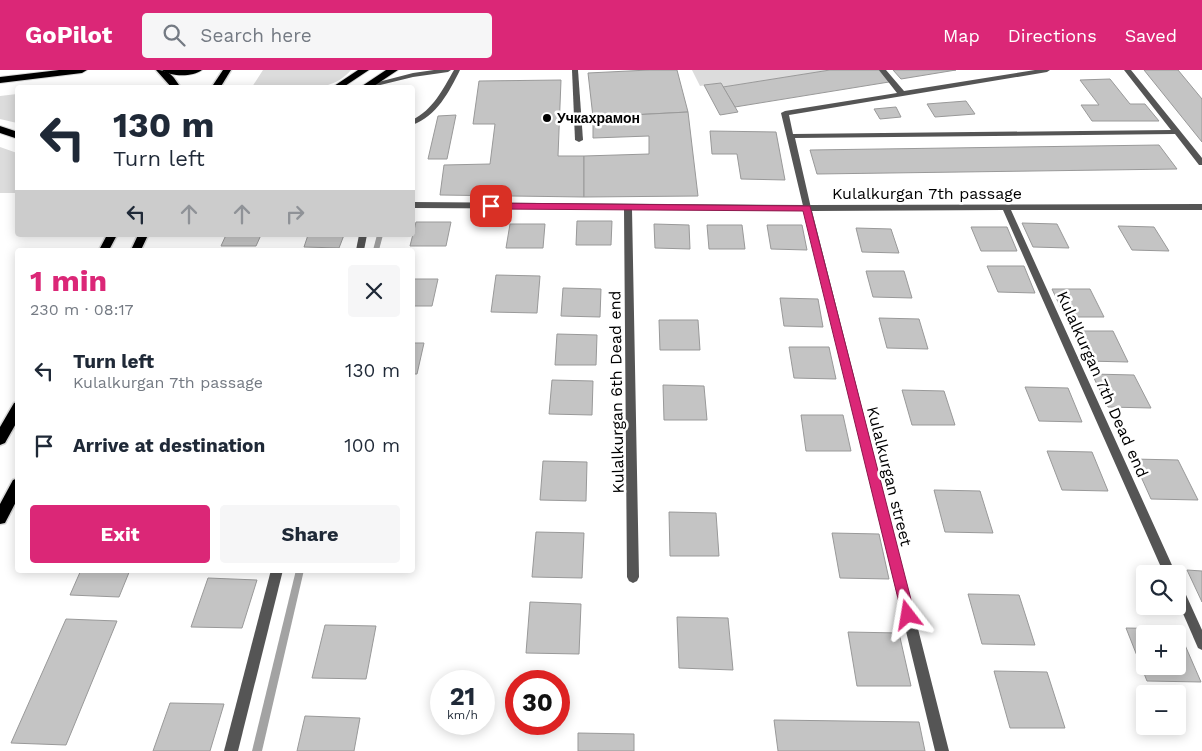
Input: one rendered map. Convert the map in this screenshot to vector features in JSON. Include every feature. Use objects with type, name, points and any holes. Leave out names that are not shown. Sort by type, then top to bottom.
[{"type":"highway","points":[[0,80],[82,70]]},
{"type":"highway","points":[[167,70],[175,72],[197,70]]},
{"type":"highway","points":[[340,85],[364,70]]},
{"type":"highway","points":[[367,85],[393,70]]},
{"type":"highway","points":[[0,129],[15,135]]},
{"type":"main road","points":[[160,70],[171,78],[175,85]]},
{"type":"main road","points":[[217,85],[227,70]]},
{"type":"main road","points":[[0,439],[15,412]]},
{"type":"main road","points":[[0,518],[15,490]]},
{"type":"street","points":[[372,85],[394,79],[448,70]]},
{"type":"street","points":[[415,122],[426,118],[446,90],[457,70]]},
{"type":"street","points":[[575,70],[579,140]]},
{"type":"street","points":[[882,70],[902,94],[1047,70]]},
{"type":"street","points":[[1128,70],[1202,163]]},
{"type":"street","name":"Kulalkurgan street","points":[[902,94],[785,113],[942,751]]},
{"type":"street","points":[[791,136],[1176,132]]},
{"type":"street","name":"Kulalkurgan 7th passage","points":[[415,205],[807,208],[1202,207]]},
{"type":"street","name":"Kulalkurgan 6th Dead end","points":[[628,207],[634,577]]},
{"type":"street","name":"Kulalkurgan 7th Dead end","points":[[1006,208],[1166,565]]},
{"type":"street","points":[[231,751],[276,573]]},
{"type":"street","points":[[1186,608],[1202,644]]},
{"type":"shaded area","points":[[263,70],[351,70],[342,79],[327,85],[253,85]]},
{"type":"shaded area","points":[[692,70],[830,70],[723,87],[720,83],[700,86]]},
{"type":"shaded area","points":[[15,94],[15,123],[0,119],[0,96]]},
{"type":"shaded area","points":[[0,147],[15,152],[15,193],[0,193]]},
{"type":"building","points":[[677,70],[688,112],[593,117],[588,73]]},
{"type":"building","points":[[830,70],[879,70],[889,82],[735,107],[723,87]]},
{"type":"building","points":[[893,70],[956,70],[901,79]]},
{"type":"building","points":[[1144,70],[1178,70],[1202,99],[1202,142]]},
{"type":"building","points":[[1110,79],[1130,104],[1145,104],[1159,121],[1092,121],[1081,105],[1099,105],[1080,80]]},
{"type":"building","points":[[561,80],[558,156],[584,156],[584,197],[440,195],[444,165],[490,164],[495,124],[473,124],[479,81]]},
{"type":"building","points":[[721,83],[738,112],[720,115],[704,85]]},
{"type":"building","points":[[966,101],[975,114],[935,117],[927,104]]},
{"type":"building","points":[[896,107],[901,117],[880,119],[874,109]]},
{"type":"building","points":[[688,112],[698,196],[584,197],[584,156],[649,154],[649,136],[593,138],[593,117]]},
{"type":"building","points":[[456,115],[447,159],[428,159],[438,116]]},
{"type":"building","points":[[710,131],[776,132],[785,180],[741,179],[737,154],[712,154]]},
{"type":"building","points":[[1159,145],[1177,169],[817,174],[810,150]]},
{"type":"building","points":[[577,221],[612,221],[611,245],[576,245]]},
{"type":"building","points":[[416,222],[451,222],[446,246],[410,246],[412,237],[415,237]]},
{"type":"building","points":[[1022,223],[1057,224],[1069,248],[1033,247]]},
{"type":"building","points":[[510,224],[545,224],[543,248],[506,248]]},
{"type":"building","points":[[654,224],[689,225],[690,249],[655,248]]},
{"type":"building","points":[[707,225],[742,225],[745,249],[709,249]]},
{"type":"building","points":[[767,225],[802,225],[807,250],[771,249]]},
{"type":"building","points":[[1118,226],[1154,227],[1169,251],[1132,250]]},
{"type":"building","points":[[971,227],[1007,227],[1017,251],[981,251]]},
{"type":"building","points":[[856,228],[891,229],[899,253],[862,252]]},
{"type":"building","points":[[225,237],[260,237],[256,246],[221,246]]},
{"type":"building","points":[[307,237],[343,237],[339,248],[304,247]]},
{"type":"building","points":[[987,266],[1024,266],[1035,293],[998,292]]},
{"type":"building","points":[[866,271],[904,271],[912,298],[873,297]]},
{"type":"building","points":[[496,275],[540,276],[537,313],[491,312]]},
{"type":"building","points":[[415,279],[438,279],[432,306],[415,306]]},
{"type":"building","points":[[563,288],[601,289],[600,317],[561,316]]},
{"type":"building","points":[[1052,289],[1090,289],[1104,317],[1065,317]]},
{"type":"building","points":[[780,298],[818,299],[823,327],[784,326]]},
{"type":"building","points":[[879,318],[919,319],[928,349],[887,348]]},
{"type":"building","points":[[659,320],[698,320],[700,350],[660,350]]},
{"type":"building","points":[[1073,331],[1113,331],[1128,362],[1087,361]]},
{"type":"building","points":[[557,334],[597,335],[596,365],[555,365]]},
{"type":"building","points":[[415,343],[424,343],[417,374],[415,374]]},
{"type":"building","points":[[789,347],[829,347],[836,379],[794,378]]},
{"type":"building","points":[[1092,374],[1134,375],[1151,408],[1108,407]]},
{"type":"building","points":[[552,380],[593,381],[592,415],[549,414]]},
{"type":"building","points":[[663,385],[704,386],[707,420],[664,420]]},
{"type":"building","points":[[1025,387],[1068,388],[1082,422],[1039,421]]},
{"type":"building","points":[[902,390],[944,391],[955,425],[912,425]]},
{"type":"building","points":[[801,415],[843,415],[851,451],[806,451]]},
{"type":"building","points":[[1047,451],[1092,452],[1108,491],[1062,490]]},
{"type":"building","points":[[1133,459],[1178,460],[1198,500],[1151,499]]},
{"type":"building","points":[[543,461],[587,462],[586,501],[540,500]]},
{"type":"building","points":[[934,490],[980,491],[993,533],[945,532]]},
{"type":"building","points":[[669,512],[716,513],[719,556],[670,556]]},
{"type":"building","points":[[536,532],[584,533],[582,578],[532,577]]},
{"type":"building","points":[[832,533],[879,534],[889,579],[840,578]]},
{"type":"building","points":[[1187,570],[1202,571],[1202,602]]},
{"type":"building","points":[[80,573],[129,573],[119,597],[70,595]]},
{"type":"building","points":[[208,578],[257,580],[242,628],[191,627]]},
{"type":"building","points":[[968,594],[1019,595],[1035,645],[982,644]]},
{"type":"building","points":[[530,602],[581,604],[579,654],[526,653]]},
{"type":"building","points":[[677,617],[728,618],[733,670],[679,668]]},
{"type":"building","points":[[66,619],[117,621],[66,745],[11,743]]},
{"type":"building","points":[[325,625],[376,626],[366,679],[312,678]]},
{"type":"building","points":[[1126,628],[1136,628],[1136,653]]},
{"type":"building","points":[[848,632],[899,633],[911,686],[857,686]]},
{"type":"building","points":[[1186,647],[1201,682],[1147,681],[1145,675],[1186,675]]},
{"type":"building","points":[[994,671],[1047,672],[1065,728],[1010,728]]},
{"type":"building","points":[[170,703],[224,704],[210,751],[153,751]]},
{"type":"building","points":[[305,716],[360,718],[354,751],[297,751]]},
{"type":"building","points":[[774,720],[919,722],[925,751],[778,751]]},
{"type":"building","points":[[578,733],[634,734],[634,751],[578,751]]},
{"type":"waterway","points":[[377,248],[379,237]]},
{"type":"waterway","points":[[257,751],[299,573]]},
{"type":"place","name":"Учкахрамон","points":[[547,118]]},
{"type":"route","points":[[491,206],[807,208],[908,615]]}]
